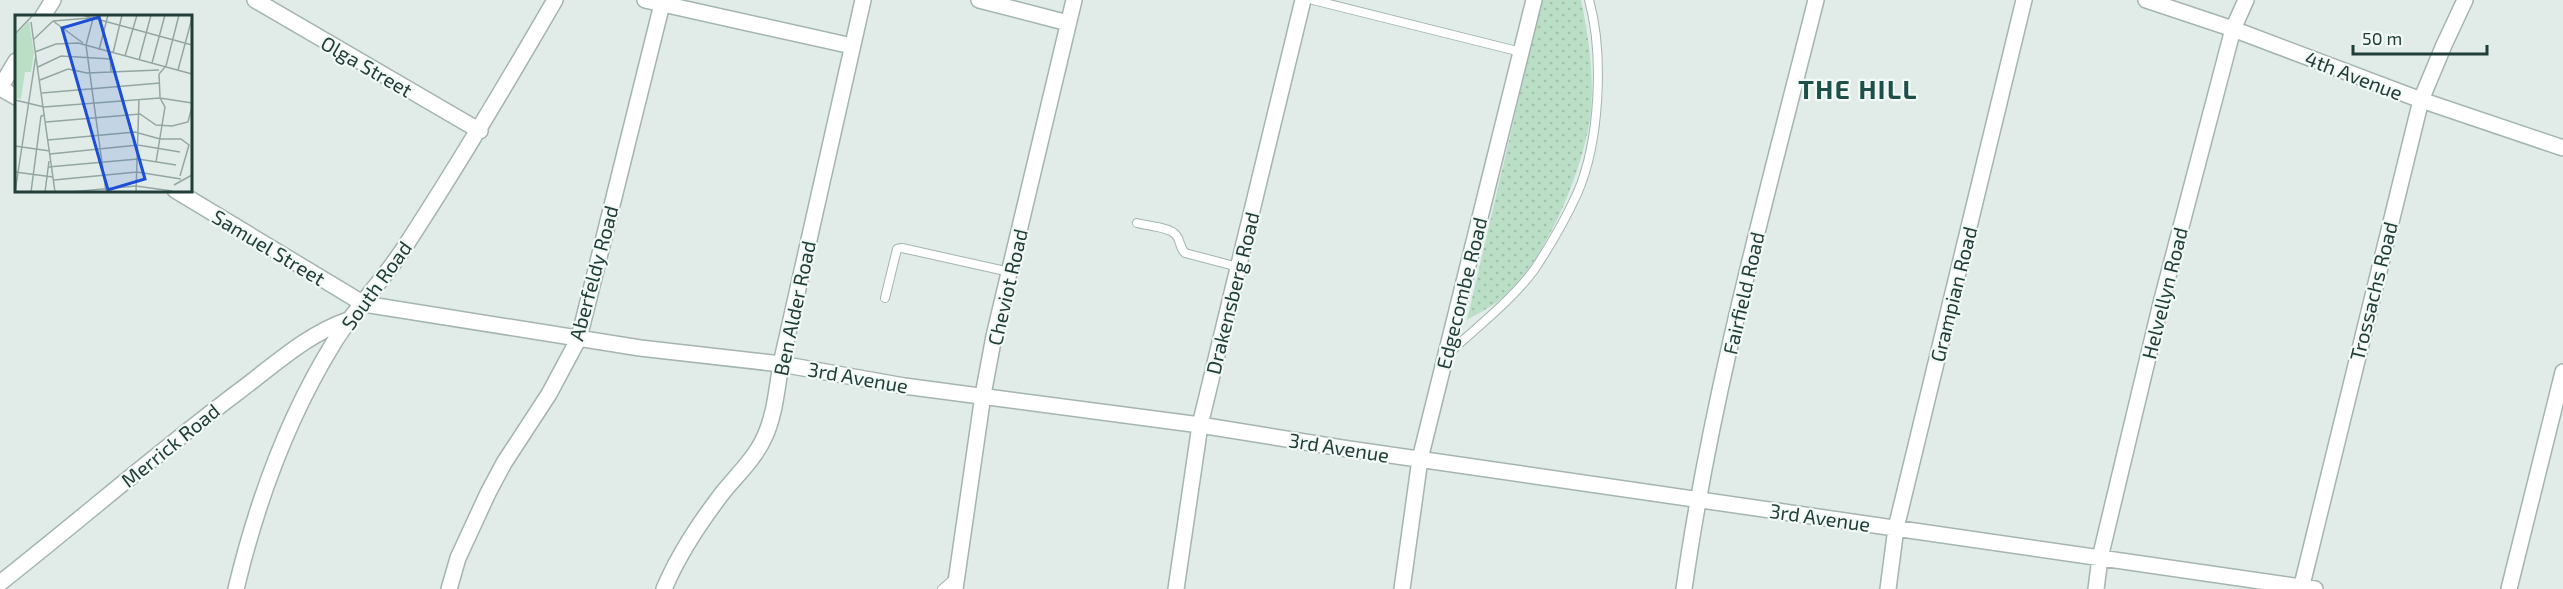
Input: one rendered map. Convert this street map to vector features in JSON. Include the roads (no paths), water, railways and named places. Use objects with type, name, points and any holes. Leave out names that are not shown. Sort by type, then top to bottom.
[{"type":"street","points":[[44,15],[53,0]]},
{"type":"street","name":"Olga Street","points":[[255,0],[480,131]]},
{"type":"street","name":"South Road","points":[[236,589],[246,546],[273,469],[332,346],[348,320],[364,304],[403,249],[480,131],[555,0]]},
{"type":"street","points":[[645,0],[852,46]]},
{"type":"street","name":"Ben Alder Road","points":[[664,589],[699,523],[754,455],[765,436],[772,414],[781,364],[863,0]]},
{"type":"street","points":[[979,0],[1068,23]]},
{"type":"street","name":"Cheviot Road","points":[[956,583],[983,395],[1074,0]]},
{"type":"street","name":"Drakensberg Road","points":[[1176,589],[1200,425],[1303,0]]},
{"type":"street","name":"Edgecombe Road","points":[[1402,589],[1420,459],[1534,0]]},
{"type":"street","name":"Fairfield Road","points":[[1684,589],[1697,500],[1737,314],[1816,0]]},
{"type":"street","name":"Grampian Road","points":[[1888,589],[1896,528],[2024,0]]},
{"type":"street","name":"4th Avenue","points":[[2146,0],[2233,29],[2421,100],[2563,148]]},
{"type":"street","name":"Helvellyn Road","points":[[2096,589],[2100,558],[2161,303],[2233,29],[2246,0]]},
{"type":"street","name":"Trossachs Road","points":[[2306,588],[2421,100],[2465,0]]},
{"type":"street","name":"Aberfeldy Road","points":[[449,589],[458,558],[488,493],[504,463],[549,394],[579,339],[662,4]]},
{"type":"street","points":[[15,63],[0,88],[15,97]]},
{"type":"street","name":"Samuel Street","points":[[178,192],[364,304]]},
{"type":"street","name":"3rd Avenue","points":[[364,304],[640,348],[781,364],[904,386],[1200,425],[2306,588]]},
{"type":"street","name":"Merrick Road","points":[[0,583],[172,442],[279,360],[313,336],[348,320]]},
{"type":"street","points":[[2509,589],[2563,372]]},
{"type":"lane","points":[[1313,0],[1521,52]]},
{"type":"lane","points":[[1446,357],[1533,271],[1556,236],[1578,192],[1592,140],[1598,93],[1595,21],[1589,0]]},
{"type":"lane","points":[[1137,223],[1171,231],[1177,236],[1180,248],[1185,253],[1238,267]]},
{"type":"lane","points":[[885,298],[897,249],[902,248],[1010,272]]},
{"type":"lane","name":"Cheviot Road","points":[[942,589],[956,583]]},
{"type":"district","name":"THE HILL","points":[[1858,88]]}]
